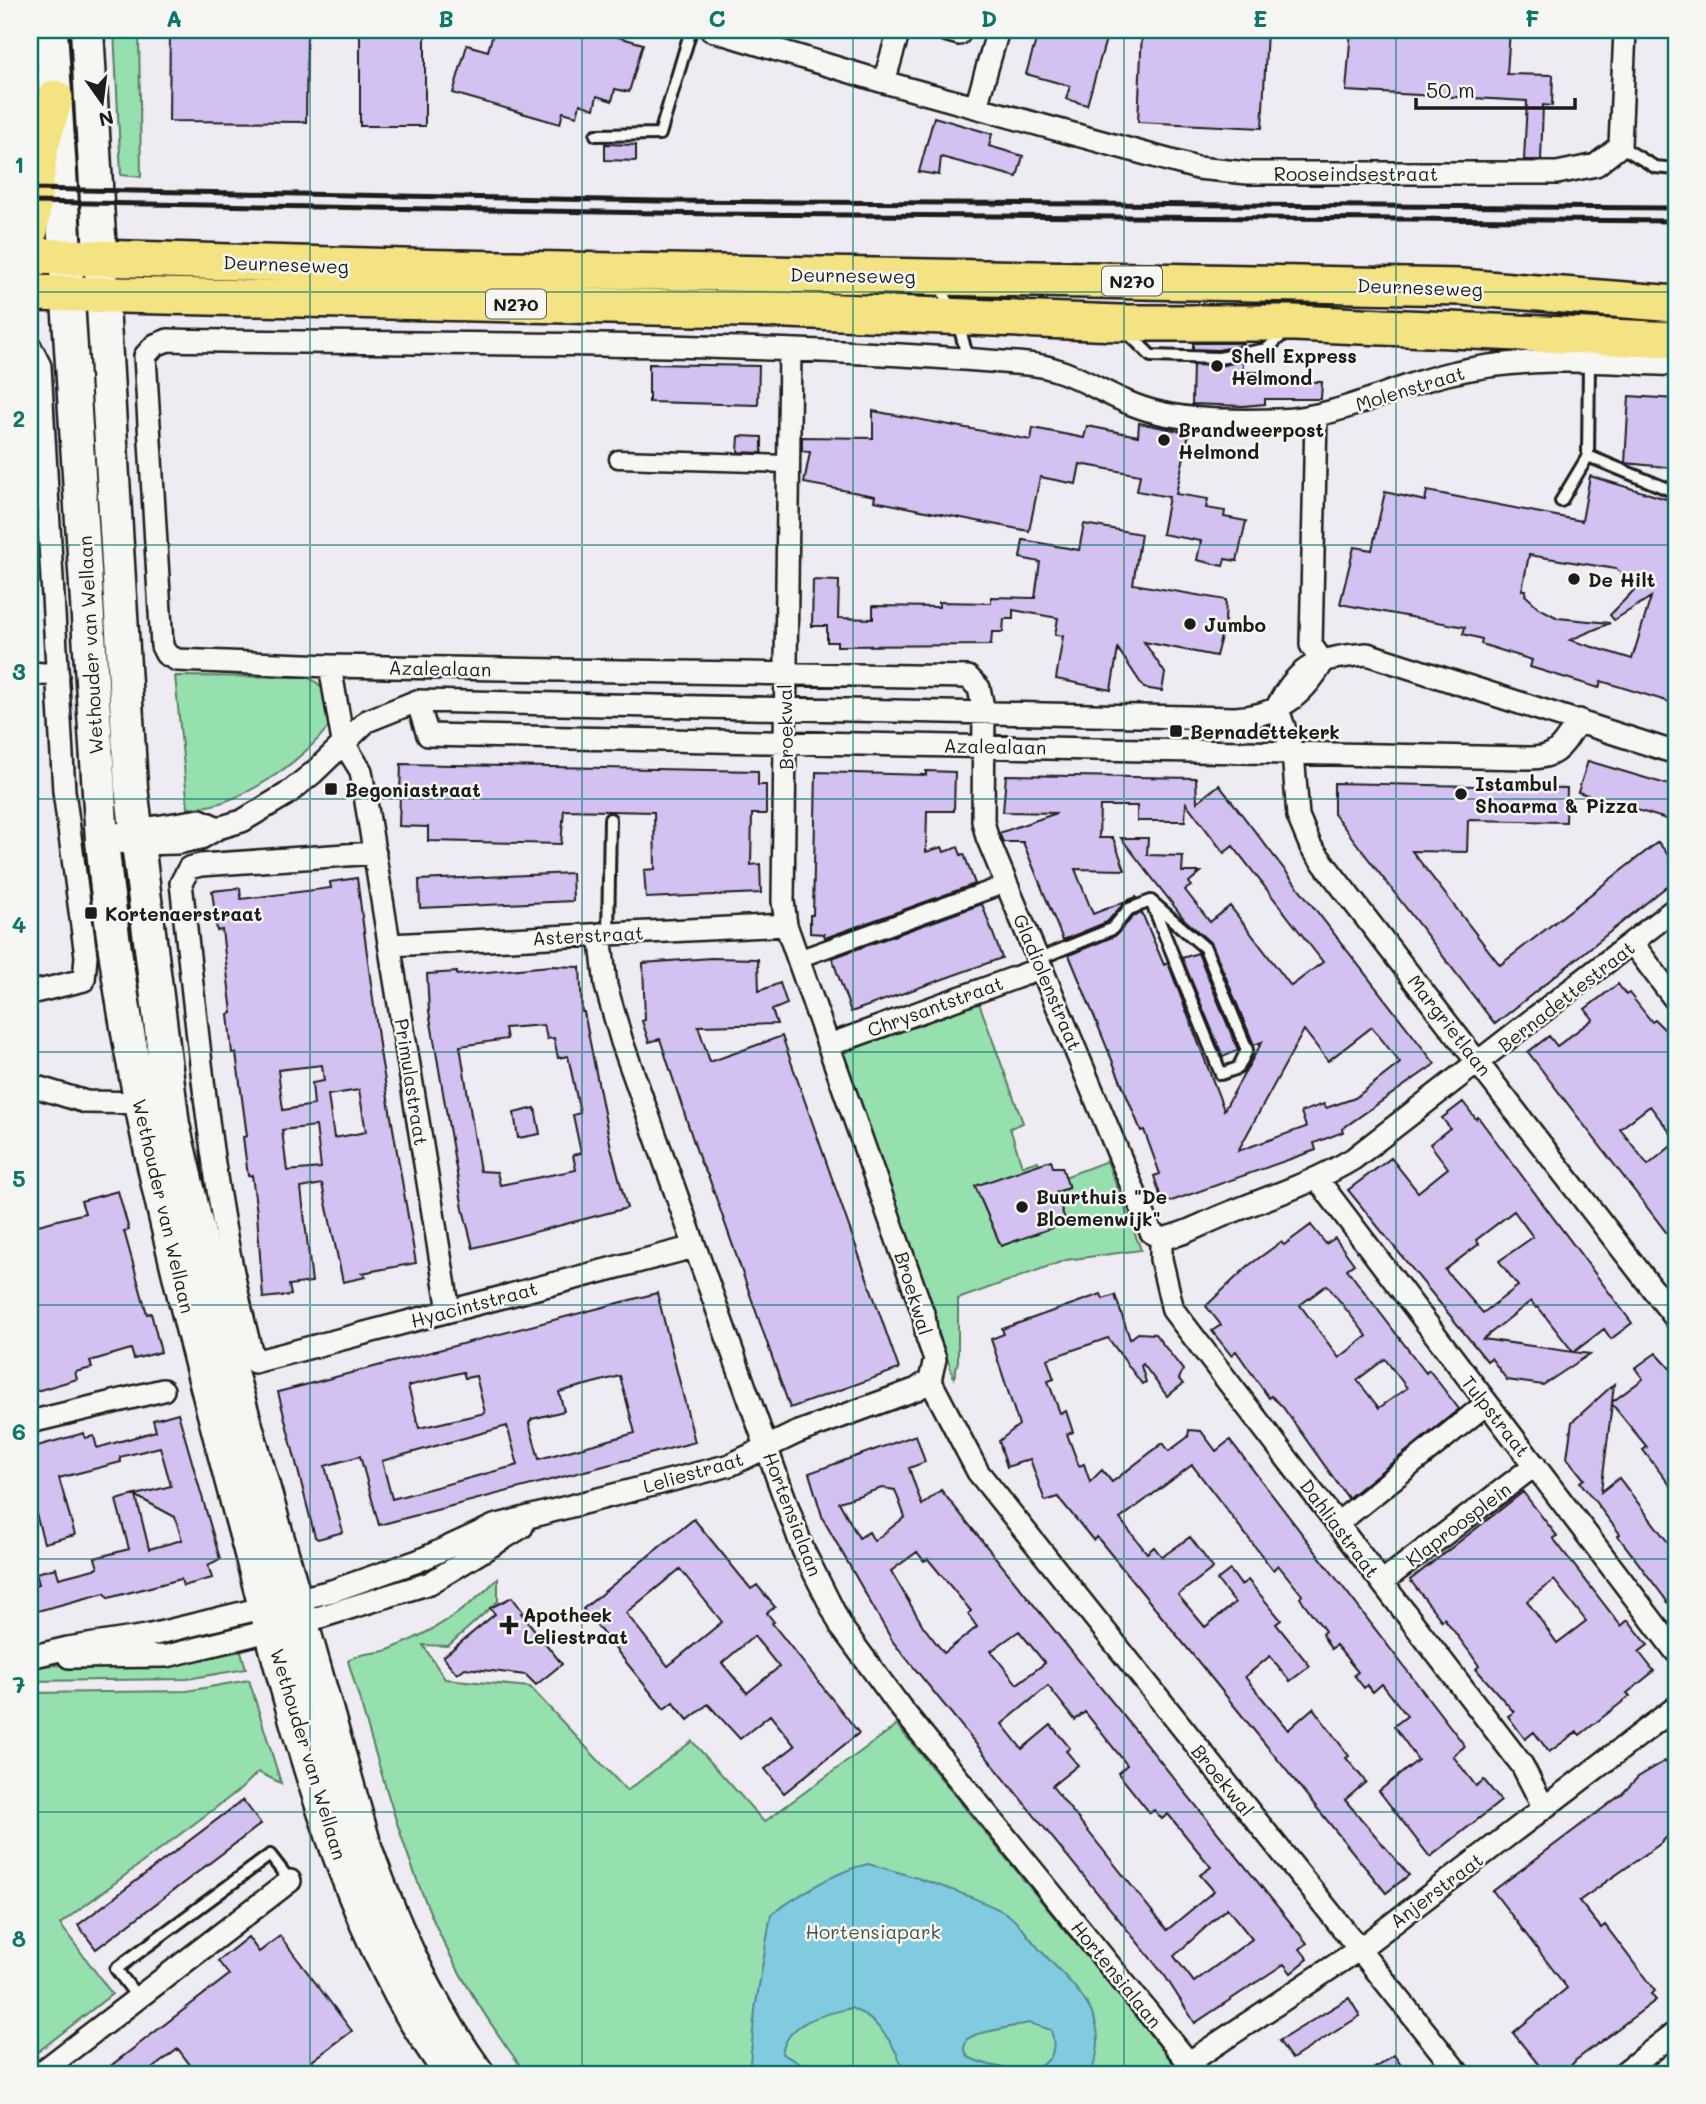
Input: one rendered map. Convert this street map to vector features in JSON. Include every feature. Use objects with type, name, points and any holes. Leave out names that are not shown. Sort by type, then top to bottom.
[{"type":"main road","points":[[51,30],[55,97],[83,257]]},
{"type":"main road","points":[[85,293],[83,257],[87,30]]},
{"type":"main road","points":[[30,230],[40,149],[55,97]]},
{"type":"main road","name":"Deurneseweg","points":[[30,256],[402,267],[1462,287],[1676,304]]},
{"type":"main road","name":"Deurneseweg","points":[[30,293],[958,325],[1294,323],[1676,340]]},
{"type":"main road","name":"Wethouder van Wellaan","points":[[85,293],[135,836],[154,1103]]},
{"type":"main road","name":"Wethouder van Wellaan","points":[[85,293],[102,840],[113,946],[154,1103],[212,1409],[390,1914],[434,2008],[478,2074]]},
{"type":"main road","name":"Wethouder van Wellaan","points":[[283,1615],[340,1859],[374,1939],[412,2015],[451,2074]]},
{"type":"street","name":"Rooseindsestraat","points":[[711,30],[884,82],[1197,168],[1248,173],[1558,173],[1596,165],[1620,146]]},
{"type":"street","points":[[884,82],[899,30]]},
{"type":"street","points":[[944,30],[958,34],[960,30]]},
{"type":"street","points":[[976,107],[999,30]]},
{"type":"street","points":[[1620,146],[1625,30]]},
{"type":"street","name":"Azalealaan","points":[[789,350],[621,345],[168,340],[155,345],[145,356],[162,646],[166,654],[177,660],[330,666],[968,677],[979,688],[984,712]]},
{"type":"street","name":"Wethouder van Wellaan","points":[[30,346],[40,366],[64,791],[86,956],[84,980],[30,993]]},
{"type":"street","points":[[789,350],[1033,364],[1072,374],[1134,405],[1186,417],[1280,420],[1316,416],[1311,645],[1323,662]]},
{"type":"street","name":"Broekwal","points":[[789,350],[784,674],[786,742],[783,901],[786,925],[924,1315],[934,1359],[930,1380],[978,1472],[1459,2074]]},
{"type":"street","name":"Molenstraat","points":[[1316,416],[1443,374],[1481,366],[1521,361],[1589,360],[1676,365]]},
{"type":"street","points":[[618,459],[787,464]]},
{"type":"street","points":[[1277,707],[1285,690],[1303,668],[1367,654],[1676,753]]},
{"type":"street","points":[[330,666],[343,742]]},
{"type":"street","points":[[30,673],[58,675]]},
{"type":"street","name":"Azalealaan","points":[[102,840],[135,836],[201,838],[218,828],[242,821],[287,794],[367,721],[417,701],[1235,718],[1258,717],[1277,707]]},
{"type":"street","name":"Azalealaan","points":[[417,701],[428,734],[1544,758],[1557,753],[1579,720]]},
{"type":"street","name":"Margrietlaan","points":[[1277,707],[1293,753],[1298,816],[1311,847],[1676,1319]]},
{"type":"street","name":"Gladiolenstraat","points":[[984,712],[983,821],[1006,884],[1151,1232],[1161,1239]]},
{"type":"street","name":"Primulastraat","points":[[343,742],[361,771],[449,1311]]},
{"type":"street","name":"Hyacintstraat","points":[[375,853],[189,868],[181,884],[197,1031],[233,1285],[254,1362],[694,1247]]},
{"type":"street","points":[[798,959],[1006,884]]},
{"type":"street","name":"Bernadettestraat","points":[[1161,1239],[1192,1231],[1215,1219],[1318,1180],[1353,1159],[1676,908]]},
{"type":"street","name":"Asterstraat","points":[[390,945],[786,925]]},
{"type":"street","name":"Hortensialaan","points":[[604,934],[606,986],[622,1042],[803,1550],[842,1628],[900,1707],[1193,2068]]},
{"type":"street","points":[[1633,944],[1676,1001]]},
{"type":"street","name":"Chrysantstraat","points":[[829,1045],[1040,963]]},
{"type":"street","points":[[30,1085],[86,1101],[154,1103]]},
{"type":"street","name":"Tulpstraat","points":[[1318,1180],[1676,1652]]},
{"type":"street","name":"Dahliastraat","points":[[1161,1239],[1161,1259],[1173,1310],[1522,1765],[1544,1808]]},
{"type":"street","name":"Leliestraat","points":[[31,1657],[158,1657],[283,1615],[494,1526],[730,1465],[796,1433],[917,1389],[930,1380]]},
{"type":"street","points":[[30,1422],[163,1390]]},
{"type":"street","points":[[1338,1523],[1486,1404]]},
{"type":"street","name":"Klaproosplein","points":[[1382,1582],[1535,1465]]},
{"type":"street","name":"Anjerstraat","points":[[1193,2068],[1358,1950],[1676,1707]]},
{"type":"street","points":[[38,2074],[290,1881]]},
{"type":"street","points":[[1622,2074],[1676,2032]]},
{"type":"lane","points":[[596,135],[660,134],[691,30]]},
{"type":"lane","points":[[1620,146],[1656,167],[1676,169]]},
{"type":"lane","points":[[937,276],[958,325],[968,360]]},
{"type":"lane","points":[[1561,501],[1588,456],[1589,360]]},
{"type":"lane","points":[[1588,456],[1670,490]]},
{"type":"lane","points":[[604,934],[610,819]]},
{"type":"lane","points":[[1040,963],[1112,929],[1129,909],[1151,901]]},
{"type":"lane","points":[[1151,901],[1205,948],[1247,1050],[1238,1068],[1221,1074],[1151,901]]},
{"type":"lane","points":[[138,1998],[116,1969],[270,1855],[290,1881]]},
{"type":"green space","points":[[114,30],[139,30],[141,177],[121,175]]},
{"type":"green space","points":[[175,676],[306,677],[323,689],[332,722],[305,752],[287,767],[248,792],[207,806],[188,808]]},
{"type":"green space","points":[[979,1003],[1023,1123],[1010,1128],[1022,1166],[1038,1161],[1042,1173],[1054,1181],[1107,1161],[1141,1250],[1066,1260],[958,1299],[958,1361],[954,1378],[840,1044]]},
{"type":"green space","name":"Hortensiapark","points":[[498,1578],[498,1601],[448,1646],[423,1645],[445,1679],[530,1687],[627,1791],[692,1741],[764,1822],[897,1725],[1180,2071],[1174,2074],[526,2074],[477,2002],[435,1924],[398,1827],[348,1661],[361,1655],[388,1650],[433,1629],[461,1611]]},
{"type":"green space","points":[[241,1651],[246,1669],[187,1679],[30,1681],[30,1668],[48,1665],[164,1667]]},
{"type":"green space","points":[[249,1680],[281,1783],[258,1772],[242,1788],[60,1924],[112,1994],[30,2058],[30,1693],[187,1691]]},
{"type":"water","points":[[868,1864],[919,1879],[989,1905],[1014,1920],[1067,1978],[1088,2006],[1098,2037],[1097,2054],[1090,2074],[904,2074],[897,2053],[878,2026],[851,2008],[808,2021],[791,2034],[785,2043],[782,2054],[821,2074],[749,2074],[755,2010],[771,1914],[817,1885]],"holes":[[[1029,2023],[1051,2030],[1053,2047],[1049,2059],[1040,2066],[1026,2069],[1011,2069],[980,2062],[968,2057],[964,2048],[967,2039],[977,2034]]]},
{"type":"building","points":[[170,30],[307,30],[306,122],[169,121]]},
{"type":"building","points":[[360,30],[425,30],[425,126],[360,126]]},
{"type":"building","points":[[494,30],[593,30],[643,44],[629,92],[615,89],[612,101],[597,96],[594,109],[580,104],[577,116],[563,112],[560,124],[453,93],[467,45],[488,51]]},
{"type":"building","points":[[1039,30],[1068,30],[1106,39],[1087,105],[1066,99],[1070,86],[1026,74]]},
{"type":"building","points":[[1142,30],[1267,30],[1262,128],[1138,122]]},
{"type":"building","points":[[1351,30],[1510,30],[1507,74],[1553,75],[1552,106],[1543,105],[1541,160],[1524,160],[1527,101],[1346,91]]},
{"type":"building","points":[[934,117],[992,134],[989,146],[1023,156],[1017,177],[941,157],[939,175],[919,172]]},
{"type":"building","points":[[605,144],[636,145],[636,161],[605,160]]},
{"type":"building","points":[[1193,343],[1243,345],[1218,350],[1193,349]]},
{"type":"building","points":[[1243,361],[1243,372],[1266,372],[1266,381],[1322,382],[1321,399],[1265,399],[1265,404],[1243,406],[1192,404],[1193,365],[1219,366]]},
{"type":"building","points":[[649,364],[759,366],[758,405],[649,402]]},
{"type":"building","points":[[1629,396],[1676,399],[1676,468],[1625,463]]},
{"type":"building","points":[[873,411],[1031,440],[1033,428],[1084,438],[1087,426],[1138,436],[1139,423],[1189,433],[1176,494],[1208,499],[1206,508],[1225,511],[1224,517],[1246,521],[1237,561],[1225,559],[1223,566],[1197,560],[1201,541],[1162,534],[1169,497],[1137,491],[1140,475],[1080,464],[1076,484],[1040,477],[1029,531],[874,501],[875,496],[804,483],[810,452],[802,451],[802,437],[873,438]]},
{"type":"building","points":[[739,436],[762,437],[762,453],[738,452]]},
{"type":"building","points":[[1590,476],[1676,502],[1676,704],[1601,681],[1599,688],[1530,667],[1532,660],[1481,644],[1482,639],[1463,634],[1465,627],[1340,604],[1354,547],[1372,550],[1385,492],[1425,501],[1427,491],[1582,521]],"holes":[[[1529,555],[1616,569],[1638,586],[1610,615],[1614,620],[1651,597],[1632,659],[1570,640],[1610,623],[1558,618],[1539,608],[1525,595],[1526,590],[1522,590]]]},
{"type":"building","points":[[1084,524],[1141,534],[1133,584],[1226,600],[1225,621],[1216,656],[1144,642],[1165,673],[1162,691],[1144,688],[1118,649],[1111,690],[1056,679],[1063,636],[1055,635],[1058,618],[1013,610],[1013,619],[1004,619],[1003,632],[992,632],[991,645],[837,646],[837,642],[827,642],[827,626],[812,626],[813,580],[839,581],[838,618],[873,619],[873,606],[939,607],[939,602],[991,603],[991,597],[1035,598],[1040,562],[1020,558],[1023,540],[1079,550]]},
{"type":"building","points":[[1588,761],[1676,787],[1676,822],[1578,792]]},
{"type":"building","points":[[401,764],[758,771],[758,785],[766,785],[766,814],[752,814],[751,865],[760,864],[761,893],[646,898],[644,870],[655,869],[654,812],[564,810],[561,844],[428,841],[428,827],[399,826]]},
{"type":"building","points":[[926,771],[955,772],[954,811],[927,811],[926,852],[942,847],[944,852],[958,847],[961,855],[964,854],[975,884],[825,938],[824,934],[810,933],[810,915],[813,915],[816,772],[926,775]]},
{"type":"building","points":[[1006,775],[1196,778],[1197,802],[1219,785],[1435,1064],[1342,1129],[1343,1132],[1314,1143],[1316,1150],[1163,1204],[1154,1176],[1160,1174],[1144,1130],[1141,1131],[1069,955],[1115,936],[1134,916],[1142,913],[1164,965],[1168,963],[1224,1110],[1262,1042],[1254,1045],[1212,944],[1185,920],[1121,838],[1148,838],[1147,855],[1183,856],[1182,872],[1201,872],[1189,882],[1191,886],[1185,890],[1210,922],[1230,906],[1291,986],[1323,962],[1233,846],[1224,853],[1186,803],[1185,821],[1137,821],[1137,806],[1100,806],[1099,838],[1113,838],[1125,870],[1075,869],[1093,914],[1136,898],[1124,903],[1107,922],[1063,940],[1023,842],[1003,842],[999,833],[1057,813],[1003,812]],"holes":[[[1372,1027],[1400,1063],[1355,1098],[1326,1108],[1324,1104],[1301,1112],[1306,1127],[1238,1151],[1304,1030],[1328,1061]]]},
{"type":"building","points":[[1334,783],[1567,788],[1566,822],[1468,820],[1467,852],[1412,851],[1500,965],[1658,842],[1676,865],[1676,879],[1495,1024],[1334,814]]},
{"type":"building","points":[[572,873],[573,901],[420,908],[419,880]]},
{"type":"building","points":[[357,878],[380,1052],[416,1263],[362,1273],[366,1277],[343,1282],[322,1184],[301,1188],[312,1282],[289,1285],[291,1295],[263,1298],[257,1213],[252,1175],[248,1176],[243,1137],[247,1136],[236,1053],[232,1053],[228,1014],[232,1013],[222,930],[217,931],[212,891],[240,888],[241,899],[331,888],[330,882]],"holes":[[[322,1065],[324,1081],[312,1083],[314,1105],[283,1110],[278,1070]],[[359,1090],[366,1132],[334,1138],[328,1095]],[[316,1126],[321,1168],[287,1171],[282,1130]]]},
{"type":"building","points":[[982,904],[1002,958],[851,1012],[832,958]]},
{"type":"building","points":[[1198,953],[1238,1050],[1223,1057],[1182,958]]},
{"type":"building","points":[[711,958],[758,959],[759,991],[780,983],[787,1004],[772,1010],[777,1024],[698,1026],[710,1062],[782,1036],[899,1369],[790,1408],[709,1178],[700,1161],[660,1039],[649,1042],[642,1021],[645,1020],[643,963]]},
{"type":"building","points":[[550,966],[580,967],[582,1012],[611,1148],[627,1208],[473,1248],[463,1209],[429,1011],[427,974],[457,972],[457,975]],"holes":[[[544,1025],[547,1039],[554,1038],[558,1058],[568,1056],[580,1113],[573,1115],[581,1153],[573,1155],[576,1170],[500,1185],[497,1172],[480,1171],[460,1046],[507,1039],[505,1028]]]},
{"type":"building","points":[[1618,984],[1626,995],[1629,993],[1652,1022],[1655,1020],[1676,1041],[1676,1140],[1650,1106],[1620,1129],[1648,1165],[1676,1142],[1676,1245],[1528,1052],[1549,1036],[1557,1046],[1593,1019],[1585,1009]]},
{"type":"building","points":[[1463,1102],[1476,1119],[1478,1117],[1632,1323],[1611,1339],[1604,1329],[1574,1352],[1590,1354],[1543,1385],[1507,1380],[1491,1358],[1487,1361],[1348,1190],[1391,1158],[1418,1192],[1448,1168],[1430,1144],[1450,1128],[1442,1118]],"holes":[[[1514,1211],[1533,1237],[1499,1261],[1518,1286],[1483,1313],[1445,1270],[1479,1244],[1476,1240]],[[1531,1301],[1538,1307],[1573,1352],[1483,1339]]]},
{"type":"building","points":[[535,1108],[540,1134],[518,1138],[514,1113]]},
{"type":"building","name":"Buurthuis \"De Bloemenwijk\"","points":[[1051,1160],[1053,1167],[1062,1167],[1069,1188],[1056,1192],[1066,1223],[1001,1246],[975,1186]]},
{"type":"building","points":[[118,1191],[129,1230],[124,1231],[147,1314],[151,1313],[161,1352],[134,1359],[131,1349],[90,1361],[92,1368],[75,1372],[77,1379],[30,1393],[30,1278],[37,1277],[30,1247],[30,1227],[85,1213],[81,1201]]},
{"type":"building","points":[[1311,1225],[1326,1244],[1335,1238],[1354,1264],[1347,1269],[1426,1373],[1429,1370],[1459,1409],[1348,1498],[1282,1406],[1271,1396],[1269,1398],[1236,1351],[1231,1355],[1212,1331],[1221,1325],[1206,1306],[1248,1266],[1281,1242],[1284,1245]],"holes":[[[1327,1285],[1367,1336],[1339,1358],[1300,1305]],[[1385,1359],[1407,1388],[1379,1408],[1357,1380]]]},
{"type":"building","points":[[657,1293],[695,1442],[379,1525],[360,1456],[325,1466],[343,1532],[318,1539],[315,1537],[278,1392]],"holes":[[[463,1372],[465,1378],[476,1376],[485,1413],[419,1428],[408,1386]],[[620,1376],[635,1433],[539,1459],[529,1423],[532,1419],[564,1411],[559,1392]],[[507,1426],[518,1465],[392,1499],[382,1461]]]},
{"type":"building","points":[[1101,1294],[1103,1299],[1115,1295],[1130,1339],[1138,1333],[1155,1334],[1183,1370],[1179,1379],[1183,1384],[1167,1396],[1143,1364],[1141,1366],[1146,1382],[1142,1384],[1108,1338],[1047,1359],[1054,1379],[1048,1381],[1060,1413],[1066,1411],[1073,1432],[1067,1434],[1079,1466],[1084,1464],[1090,1482],[1102,1470],[1112,1482],[1163,1443],[1169,1451],[1188,1437],[1189,1430],[1201,1431],[1216,1451],[1230,1440],[1465,1746],[1453,1756],[1476,1786],[1484,1780],[1501,1801],[1430,1857],[1379,1791],[1418,1760],[1394,1726],[1407,1716],[1382,1684],[1373,1692],[1367,1685],[1364,1688],[1354,1675],[1358,1672],[1336,1645],[1331,1649],[1322,1634],[1325,1631],[1300,1598],[1302,1595],[1278,1565],[1273,1570],[1192,1465],[1120,1519],[1147,1553],[1154,1547],[1162,1557],[1190,1537],[1213,1568],[1178,1595],[1205,1627],[1235,1603],[1217,1580],[1230,1570],[1241,1585],[1248,1580],[1281,1620],[1276,1624],[1310,1666],[1290,1681],[1270,1656],[1245,1677],[1288,1730],[1313,1708],[1349,1756],[1346,1758],[1366,1782],[1345,1800],[1409,1875],[1386,1893],[1097,1537],[1093,1540],[1058,1497],[1045,1501],[1030,1459],[1007,1467],[999,1441],[1019,1425],[991,1339],[1004,1334],[1002,1329]]},
{"type":"building","points":[[1656,1353],[1676,1375],[1676,1493],[1643,1450],[1647,1447],[1612,1404],[1601,1492],[1619,1478],[1676,1553],[1676,1613],[1580,1482],[1584,1479],[1567,1458],[1572,1422],[1614,1384],[1612,1402],[1643,1379],[1635,1368]]},
{"type":"building","points":[[178,1413],[220,1559],[208,1565],[212,1578],[183,1586],[181,1579],[108,1598],[105,1593],[30,1613],[30,1586],[39,1584],[36,1573],[56,1568],[59,1578],[98,1568],[95,1558],[129,1549],[116,1500],[171,1486],[160,1447],[120,1457],[121,1462],[59,1478],[75,1535],[44,1543],[30,1492],[30,1448],[84,1433],[85,1438],[94,1436],[97,1448],[156,1431],[153,1420]],"holes":[[[136,1496],[175,1517],[182,1540],[149,1549]]]},
{"type":"building","points":[[916,1435],[925,1462],[909,1468],[922,1505],[941,1490],[1307,1943],[1300,1949],[1308,1959],[1291,1973],[1284,1964],[1195,2023],[1165,1976],[893,1642],[823,1519],[809,1473]],"holes":[[[882,1488],[895,1490],[905,1517],[874,1541],[869,1532],[859,1538],[839,1502]],[[917,1552],[924,1561],[928,1559],[971,1611],[968,1614],[977,1627],[944,1653],[923,1626],[891,1571]],[[1019,1631],[1045,1663],[1017,1684],[991,1651]],[[1048,1686],[1075,1720],[1085,1712],[1127,1765],[1118,1773],[1150,1813],[1154,1810],[1162,1819],[1168,1814],[1211,1867],[1200,1875],[1214,1891],[1167,1930],[1052,1786],[1078,1765],[1066,1751],[1070,1748],[1051,1725],[1022,1749],[1002,1724]],[[1227,1908],[1252,1939],[1194,1982],[1174,1956]]]},
{"type":"building","points":[[1523,1492],[1557,1536],[1553,1538],[1621,1626],[1628,1620],[1648,1645],[1639,1652],[1654,1671],[1627,1693],[1630,1696],[1580,1735],[1577,1732],[1549,1752],[1534,1732],[1525,1739],[1508,1716],[1514,1712],[1476,1669],[1479,1666],[1471,1654],[1410,1580]],"holes":[[[1554,1580],[1586,1621],[1557,1643],[1527,1601]]]},
{"type":"building","points":[[694,1519],[751,1589],[757,1585],[775,1607],[767,1613],[774,1622],[772,1623],[859,1733],[784,1793],[765,1769],[795,1746],[770,1715],[740,1739],[708,1704],[688,1720],[673,1702],[664,1709],[583,1609]],"holes":[[[680,1569],[722,1622],[668,1666],[626,1613]],[[754,1636],[779,1667],[747,1693],[722,1663]]]},
{"type":"building","points":[[512,1597],[523,1612],[521,1613],[562,1664],[536,1685],[526,1675],[465,1668],[457,1674],[443,1657],[495,1614],[490,1608]]},
{"type":"building","points":[[1665,1761],[1676,1776],[1676,1828],[1660,1844],[1579,1901],[1601,1928],[1605,1925],[1655,1991],[1651,1994],[1656,2000],[1576,2060],[1563,2074],[1546,2074],[1513,2033],[1567,1988],[1493,1891],[1622,1794],[1638,1777]]},
{"type":"building","points":[[243,1800],[261,1824],[96,1949],[78,1925]]},
{"type":"building","points":[[280,1936],[352,2031],[312,2061],[314,2064],[301,2074],[222,2074],[217,2067],[207,2074],[197,2074],[178,2049],[145,2074],[100,2074],[229,1975],[218,1961],[248,1937],[259,1952]]},
{"type":"building","points":[[1349,1998],[1360,2016],[1292,2059],[1279,2041]]},
{"type":"building","points":[[1394,2055],[1407,2074],[1366,2074]]},
{"type":"railway","points":[[30,189],[659,201],[1676,208]]},
{"type":"railway","points":[[30,202],[715,214],[1676,221]]},
{"type":"place","name":"Shell Express Helmond","points":[[1217,366]]},
{"type":"place","name":"Brandweerpost Helmond","points":[[1164,440]]},
{"type":"place","name":"De Hilt","points":[[1574,579]]},
{"type":"place","name":"Jumbo","points":[[1190,624]]},
{"type":"place","name":"Bernadettekerk","points":[[1176,731]]},
{"type":"place","name":"Begoniastraat","points":[[331,789]]},
{"type":"place","name":"Istambul Shoarma & Pizza","points":[[1461,794]]},
{"type":"place","name":"Kortenaerstraat","points":[[91,913]]},
{"type":"place","name":"Buurthuis \"De Bloemenwijk\"","points":[[1022,1207]]},
{"type":"place","name":"Apotheek Leliestraat","points":[[509,1625]]}]
